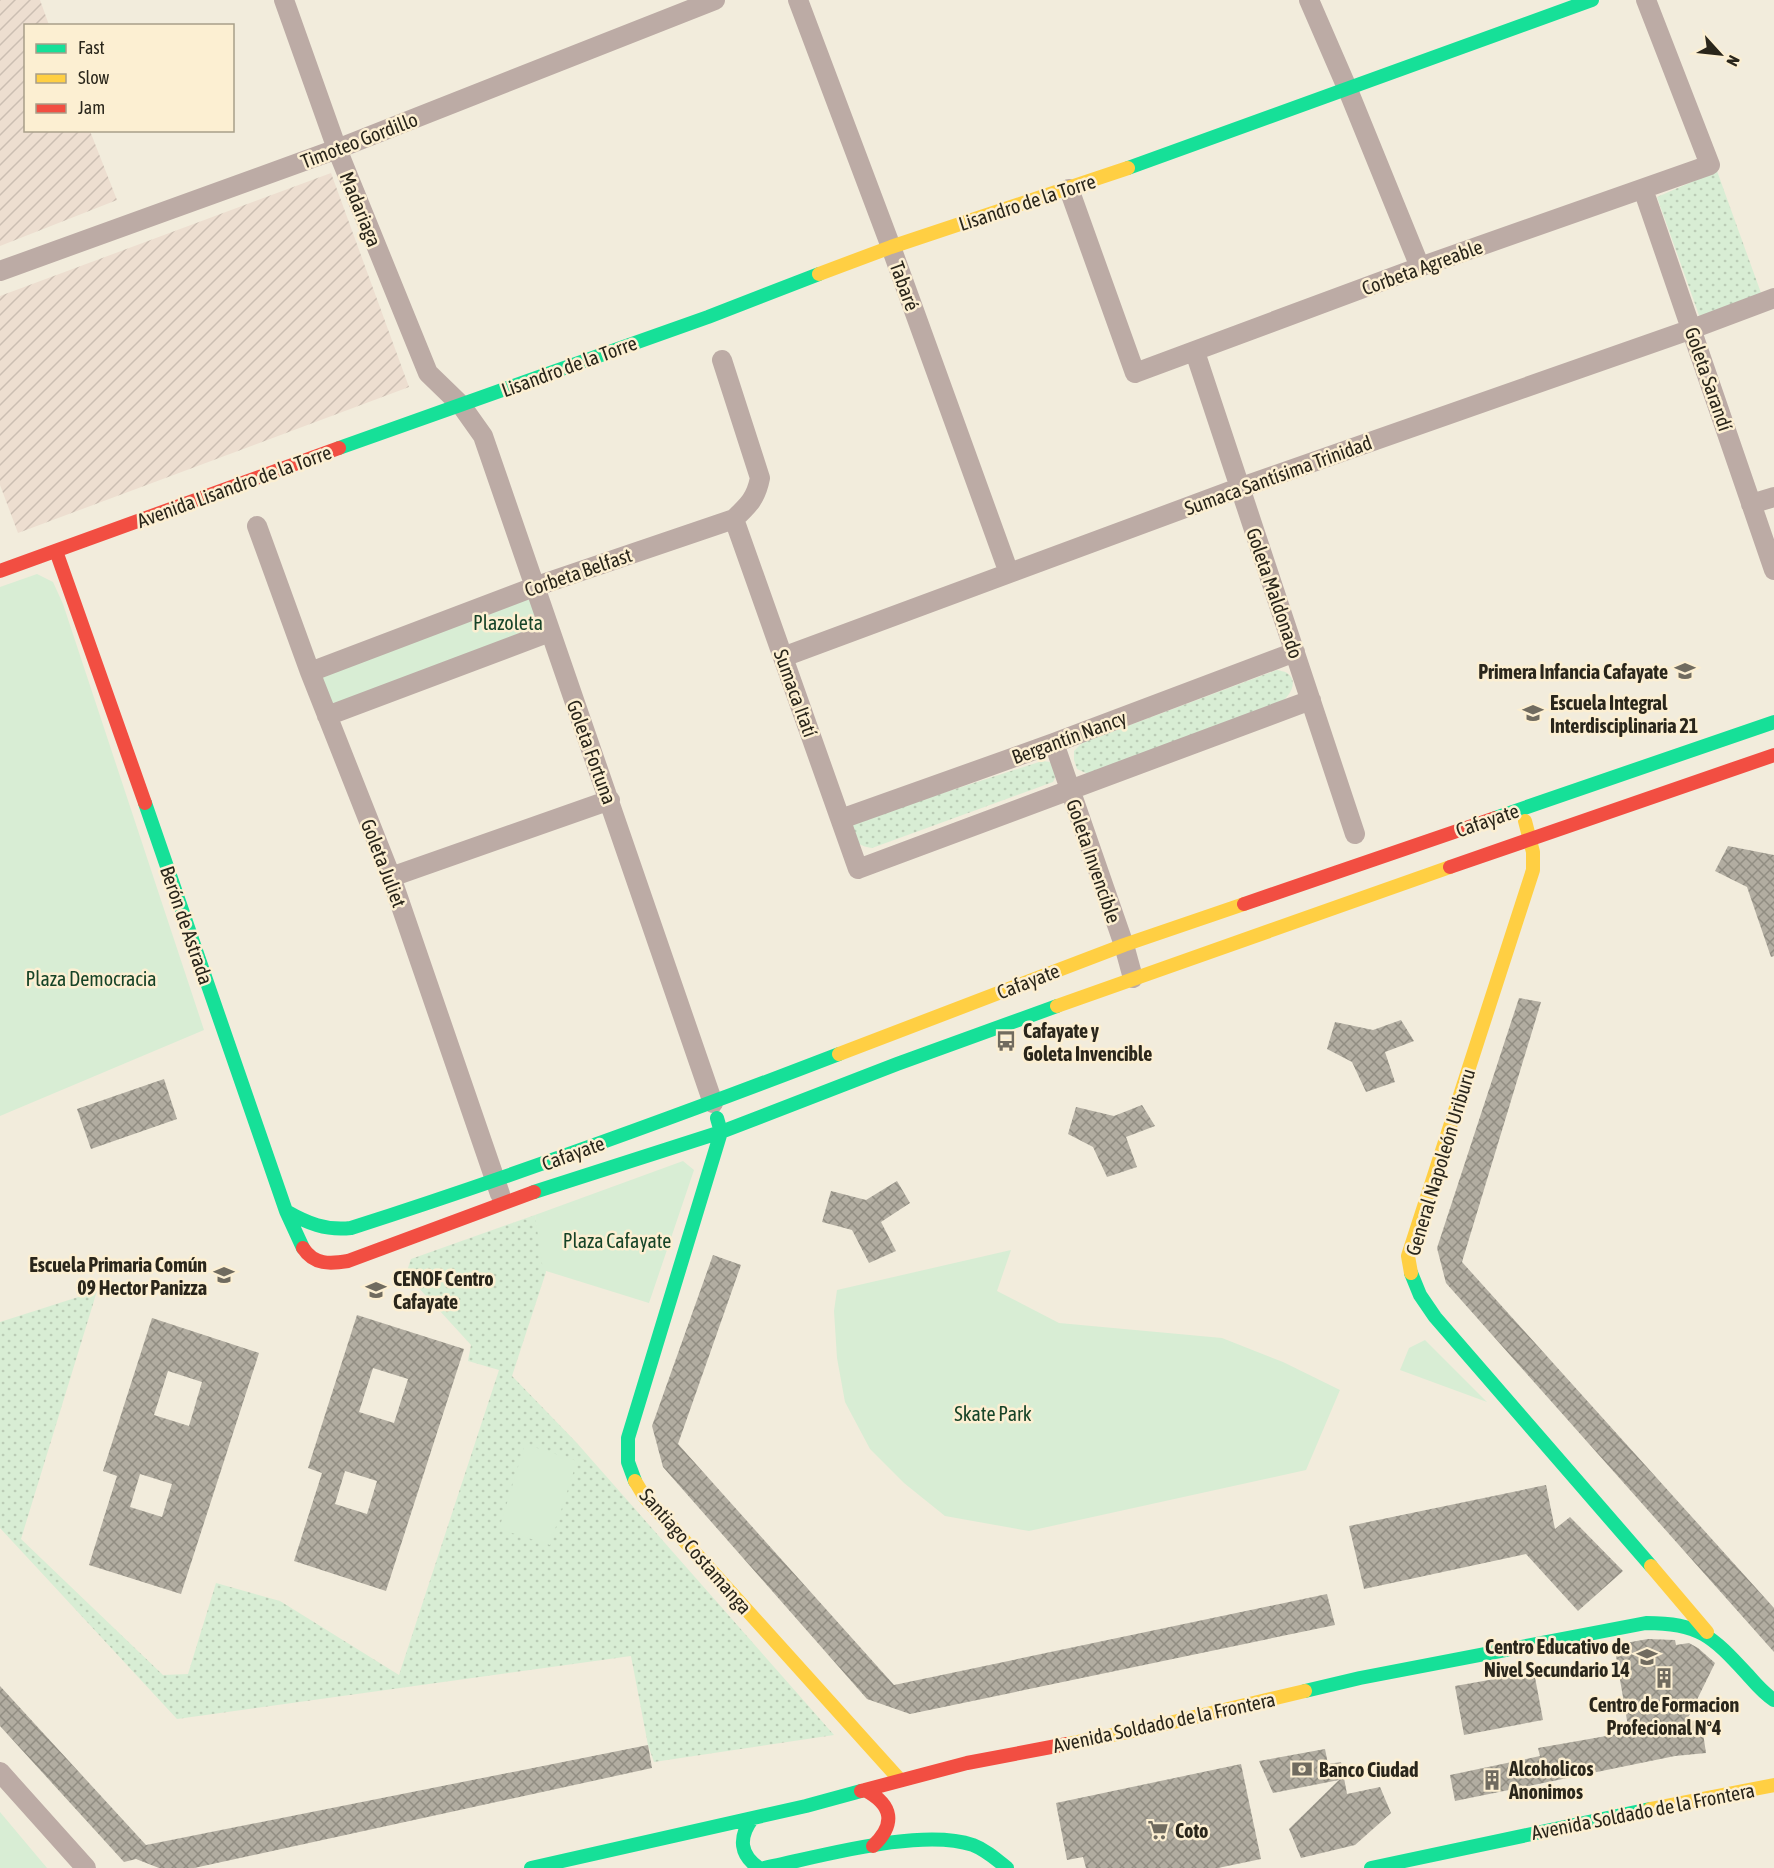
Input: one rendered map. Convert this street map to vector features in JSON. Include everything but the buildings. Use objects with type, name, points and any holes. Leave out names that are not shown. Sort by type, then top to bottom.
[{"type":"street","name":"Madariaga","points":[[284,0],[337,149],[428,372],[461,405]]},
{"type":"street","name":"Timoteo Gordillo","points":[[0,271],[337,149],[715,0]]},
{"type":"street","name":"Tabaré","points":[[798,0],[891,247],[1009,573]]},
{"type":"street","points":[[1309,0],[1420,267]]},
{"type":"street","name":"Lisandro de la Torre","points":[[461,405],[708,317],[891,247],[1069,189],[1592,0]]},
{"type":"street","name":"Corbeta Agreable","points":[[1069,189],[1135,372],[1195,352],[1420,267],[1710,165],[1646,0]]},
{"type":"street","name":"Goleta Sarandí","points":[[1643,189],[1774,570]]},
{"type":"street","name":"Sumaca Santísima Trinidad","points":[[783,657],[1239,488],[1774,298]]},
{"type":"street","name":"Goleta Maldonado","points":[[1195,352],[1355,834]]},
{"type":"street","name":"Corbeta Belfast","points":[[310,672],[534,587],[734,519],[753,499],[760,478],[722,360]]},
{"type":"street","name":"Avenida Lisandro de la Torre","points":[[2,564],[56,551],[242,482],[461,405]]},
{"type":"street","name":"Goleta Fortuna","points":[[461,405],[483,436],[713,1103]]},
{"type":"street","points":[[1751,504],[1774,497]]},
{"type":"street","name":"Sumaca Itatí","points":[[734,519],[858,868],[1069,790]]},
{"type":"street","name":"Goleta Juliet","points":[[257,526],[310,672],[391,877],[503,1202]]},
{"type":"street","name":"Berón de Astrada","points":[[56,551],[286,1211],[302,1250],[311,1259],[321,1264],[334,1265],[348,1261]]},
{"type":"street","points":[[327,716],[550,632]]},
{"type":"street","name":"Bergantín Nancy","points":[[841,819],[1054,743],[1295,652]]},
{"type":"street","points":[[1069,790],[1311,700]]},
{"type":"street","name":"Cafayate","points":[[286,1211],[305,1223],[320,1228],[336,1230],[351,1228],[496,1181],[713,1103],[1124,945],[1774,722]]},
{"type":"street","name":"Goleta Invencible","points":[[1054,743],[1124,945],[1133,978]]},
{"type":"street","name":"Cafayate","points":[[348,1261],[503,1202],[721,1132],[897,1064],[1133,978],[1774,755]]},
{"type":"street","points":[[391,877],[610,800]]},
{"type":"street","name":"General Napoleón Uriburu","points":[[1521,808],[1531,838],[1533,870],[1408,1256],[1412,1279],[1422,1299],[1435,1317],[1709,1635]]},
{"type":"street","points":[[713,1103],[721,1132]]},
{"type":"street","name":"Santiago Costamanga","points":[[721,1132],[628,1438],[628,1467],[644,1496],[900,1780]]},
{"type":"street","name":"Avenida Soldado de la Frontera","points":[[531,1868],[752,1819],[967,1763],[1148,1728],[1360,1678],[1646,1623],[1670,1621],[1691,1626],[1709,1635],[1774,1700]]},
{"type":"street","points":[[0,1772],[86,1868]]},
{"type":"street","name":"Avenida Soldado de la Frontera","points":[[1371,1868],[1627,1813],[1774,1785]]},
{"type":"street","points":[[865,1791],[876,1795],[885,1804],[889,1815],[888,1827],[883,1839],[873,1846]]},
{"type":"street","points":[[752,1819],[745,1826],[741,1836],[741,1846],[751,1864],[759,1868]]},
{"type":"street","points":[[764,1868],[873,1846],[930,1838],[948,1838],[968,1842],[986,1851],[1007,1868]]},
{"type":"shaded area","points":[[0,0],[40,0],[49,24],[24,24],[24,132],[90,132],[117,200],[0,246]]},
{"type":"shaded area","points":[[331,173],[409,387],[18,533],[0,485],[0,296]]},
{"type":"green space","points":[[1717,171],[1761,293],[1700,318],[1657,197]]},
{"type":"green space","name":"Plaza Democracia","points":[[37,574],[53,582],[63,604],[204,1030],[0,1116],[0,587]]},
{"type":"green space","name":"Plazoleta","points":[[534,587],[550,632],[327,716],[310,672]]},
{"type":"green space","points":[[1277,670],[1291,676],[1293,684],[1290,692],[1281,702],[1095,774],[1077,769],[1074,751],[1082,743]]},
{"type":"green space","points":[[1042,761],[1051,762],[1056,776],[1053,782],[872,848],[859,844],[851,834],[853,825],[859,820]]},
{"type":"green space","name":"Plaza Cafayate","points":[[683,1161],[694,1170],[649,1303],[543,1270],[535,1215]]},
{"type":"green space","points":[[535,1215],[546,1272],[512,1376],[576,1442],[834,1735],[654,1762],[648,1745],[631,1656],[177,1719],[0,1528],[0,1322],[97,1291],[21,1539],[163,1675],[188,1674],[216,1583],[280,1601],[399,1675],[499,1370],[468,1361],[471,1345],[406,1274],[411,1259]]},
{"type":"green space","name":"Skate Park","points":[[1011,1250],[997,1291],[1059,1323],[1222,1338],[1283,1362],[1340,1390],[1306,1470],[1029,1531],[945,1516],[904,1483],[870,1449],[845,1402],[837,1358],[834,1311],[837,1290]]},
{"type":"green space","points":[[1425,1340],[1487,1402],[1400,1370],[1409,1348]]},
{"type":"green space","points":[[525,1444],[577,1461],[550,1545],[499,1529]]},
{"type":"green space","points":[[0,1812],[47,1868],[0,1868]]},
{"type":"traffic: fast","points":[[1128,168],[1592,0]]},
{"type":"traffic: fast","points":[[339,448],[708,317],[819,274]]},
{"type":"traffic: fast","points":[[1495,818],[1774,722]]},
{"type":"traffic: fast","points":[[145,803],[286,1211],[303,1248]]},
{"type":"traffic: fast","points":[[534,1192],[721,1132],[897,1064],[1057,1006]]},
{"type":"traffic: fast","points":[[286,1211],[317,1225],[351,1228],[596,1144],[839,1054]]},
{"type":"traffic: fast","points":[[635,1481],[628,1462],[628,1438],[721,1132],[717,1118]]},
{"type":"traffic: fast","points":[[1411,1273],[1420,1295],[1435,1317],[1651,1566]]},
{"type":"traffic: fast","points":[[1305,1691],[1360,1678],[1646,1623],[1679,1626],[1703,1634],[1724,1650],[1759,1688],[1774,1700]]},
{"type":"traffic: fast","points":[[531,1868],[806,1806],[861,1791]]},
{"type":"traffic: fast","points":[[1371,1868],[1650,1809]]},
{"type":"traffic: fast","points":[[752,1819],[745,1833],[743,1846],[748,1858],[759,1868]]},
{"type":"traffic: fast","points":[[764,1868],[841,1851],[926,1839],[951,1840],[973,1845],[987,1852],[1007,1868]]},
{"type":"traffic: slow","points":[[819,274],[891,247],[1128,168]]},
{"type":"traffic: slow","points":[[1411,1273],[1408,1256],[1533,870],[1533,852],[1525,821]]},
{"type":"traffic: slow","points":[[1057,1006],[1450,867]]},
{"type":"traffic: slow","points":[[839,1054],[1124,945],[1244,904]]},
{"type":"traffic: slow","points":[[635,1481],[644,1496],[900,1780]]},
{"type":"traffic: slow","points":[[1651,1566],[1707,1632]]},
{"type":"traffic: slow","points":[[1067,1744],[1148,1728],[1305,1691]]},
{"type":"traffic: slow","points":[[1650,1809],[1774,1785]]},
{"type":"traffic: jam","points":[[0,571],[339,448]]},
{"type":"traffic: jam","points":[[56,551],[145,803]]},
{"type":"traffic: jam","points":[[1450,867],[1774,755]]},
{"type":"traffic: jam","points":[[1244,904],[1495,818]]},
{"type":"traffic: jam","points":[[303,1248],[312,1258],[323,1262],[348,1261],[534,1192]]},
{"type":"traffic: jam","points":[[861,1791],[967,1763],[1067,1744]]},
{"type":"traffic: jam","points":[[865,1790],[881,1802],[888,1815],[885,1830],[873,1846]]},
{"type":"place","name":"Primera Infancia Cafayate","points":[[1685,671]]},
{"type":"place","name":"Escuela Integral Interdisciplinaria 21","points":[[1533,713]]},
{"type":"place","name":"Cafayate y Goleta Invencible","points":[[1006,1041]]},
{"type":"place","name":"Escuela Primaria Común 09 Hector Panizza","points":[[224,1275]]},
{"type":"place","name":"CENOF Centro Cafayate","points":[[376,1290]]},
{"type":"place","name":"Centro Educativo de Nivel Secundario 14","points":[[1647,1657]]},
{"type":"place","name":"Centro de Formacion Profecional N°4","points":[[1664,1678]]},
{"type":"place","name":"Banco Ciudad","points":[[1302,1769]]},
{"type":"place","name":"Alcoholicos Anonimos","points":[[1492,1780]]},
{"type":"place","name":"Coto","points":[[1158,1830]]}]
